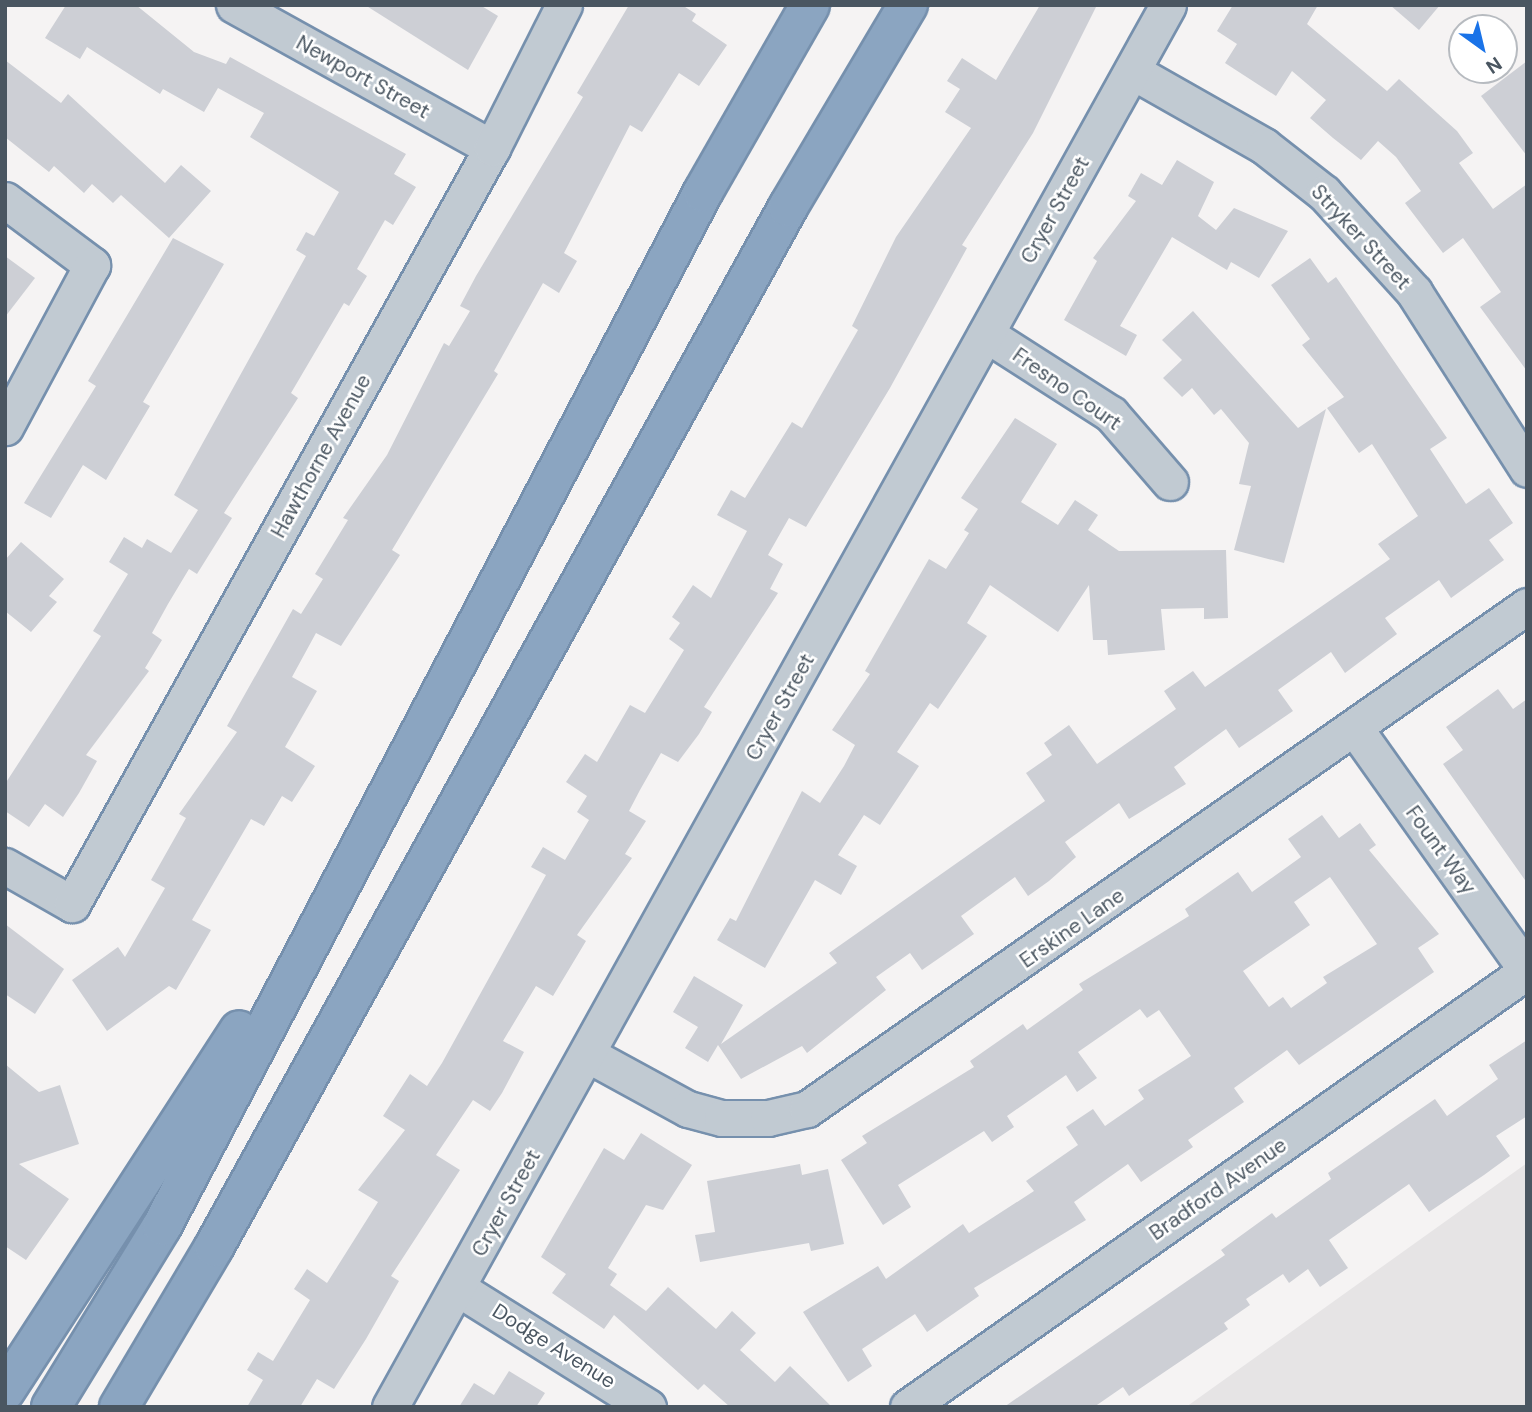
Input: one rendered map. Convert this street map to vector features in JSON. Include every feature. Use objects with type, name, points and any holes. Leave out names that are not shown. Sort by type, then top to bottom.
[{"type":"highway","points":[[51,1407],[162,1226],[703,192],[810,5]]},
{"type":"highway","points":[[119,1407],[214,1247],[782,219],[908,5]]},
{"type":"highway","points":[[5,1391],[133,1200],[402,766]]},
{"type":"highway","points":[[137,1407],[214,1247]]},
{"type":"street","name":"Newport Street","points":[[234,5],[492,148]]},
{"type":"street","name":"Hawthorne Avenue","points":[[5,866],[72,904],[492,148],[564,5]]},
{"type":"street","name":"Cryer Street","points":[[390,1407],[459,1289],[1168,5]]},
{"type":"street","name":"Stryker Street","points":[[1132,71],[1264,146],[1324,193],[1414,292],[1527,469]]},
{"type":"street","points":[[5,200],[92,265],[5,427]]},
{"type":"street","name":"Fresno Court","points":[[986,334],[1111,414],[1170,482]]},
{"type":"street","name":"Erskine Lane","points":[[587,1054],[688,1109],[722,1118],[768,1118],[807,1110],[1356,730],[1527,606]]},
{"type":"street","name":"Fount Way","points":[[1356,730],[1527,971]]},
{"type":"street","name":"Bradford Avenue","points":[[908,1407],[1527,971]]},
{"type":"street","name":"Dodge Avenue","points":[[459,1289],[648,1407]]},
{"type":"shaded area","points":[[1527,1163],[1527,1407],[1186,1407]]},
{"type":"building","points":[[66,5],[136,5],[194,52],[226,64],[230,57],[406,154],[394,174],[416,187],[393,225],[385,220],[357,269],[367,276],[349,306],[344,303],[291,393],[298,398],[224,513],[232,518],[197,574],[189,569],[168,604],[152,633],[162,640],[145,668],[149,671],[86,755],[97,761],[79,793],[63,817],[45,804],[29,827],[5,811],[5,784],[101,636],[93,631],[128,574],[109,562],[124,537],[142,548],[147,539],[171,553],[198,510],[174,495],[306,256],[296,250],[306,232],[314,236],[339,192],[250,137],[264,113],[218,88],[204,112],[163,89],[160,94],[87,47],[80,59],[45,38]]},
{"type":"building","points":[[365,5],[480,5],[498,16],[468,70]]},
{"type":"building","points":[[629,5],[682,5],[696,14],[692,21],[727,45],[699,86],[679,73],[642,132],[630,125],[564,253],[577,261],[559,293],[543,283],[494,371],[498,374],[392,550],[400,555],[341,646],[316,633],[292,677],[317,691],[285,747],[315,766],[292,802],[282,796],[264,826],[251,819],[192,920],[211,930],[176,990],[169,986],[107,1031],[72,980],[118,947],[125,957],[165,888],[151,880],[186,818],[179,814],[237,732],[227,726],[293,609],[301,614],[323,579],[315,574],[348,520],[343,518],[387,455],[444,343],[449,346],[470,311],[460,306],[583,97],[577,93]]},
{"type":"building","points":[[1040,5],[1097,5],[1033,133],[962,245],[967,248],[890,388],[806,527],[789,518],[768,555],[783,564],[770,589],[778,593],[704,707],[712,712],[699,734],[678,762],[661,753],[640,790],[629,811],[646,821],[625,854],[632,858],[577,935],[586,941],[553,996],[536,986],[503,1041],[524,1052],[502,1093],[490,1111],[473,1100],[436,1155],[460,1170],[391,1276],[399,1281],[334,1389],[317,1379],[300,1407],[247,1407],[263,1380],[247,1370],[258,1352],[273,1361],[310,1300],[294,1289],[307,1269],[327,1283],[378,1202],[358,1190],[405,1130],[383,1116],[410,1074],[427,1086],[442,1063],[546,875],[531,867],[543,847],[565,860],[589,820],[577,812],[587,796],[566,782],[585,754],[597,762],[630,705],[645,713],[684,650],[669,639],[680,623],[672,617],[693,585],[711,598],[747,531],[717,515],[731,490],[745,498],[792,422],[802,428],[858,330],[852,326],[896,237],[971,128],[945,112],[960,89],[947,81],[962,58],[996,80]]},
{"type":"building","points":[[1233,5],[1318,5],[1307,24],[1387,91],[1399,79],[1457,131],[1473,153],[1459,163],[1493,209],[1527,184],[1527,371],[1480,307],[1501,292],[1463,238],[1443,253],[1405,203],[1421,191],[1396,157],[1378,141],[1361,160],[1333,138],[1310,118],[1326,100],[1292,71],[1276,96],[1225,63],[1237,44],[1217,31]]},
{"type":"building","points":[[1390,5],[1440,5],[1419,30]]},
{"type":"building","points":[[5,60],[61,103],[68,94],[165,183],[181,165],[211,191],[169,238],[121,195],[113,203],[92,184],[84,193],[54,166],[49,172],[5,137]]},
{"type":"building","points":[[1527,61],[1527,156],[1481,96],[1497,84],[1518,84],[1518,68]]},
{"type":"building","points":[[1177,160],[1214,182],[1198,216],[1216,230],[1234,208],[1288,231],[1259,278],[1231,262],[1227,270],[1172,237],[1120,326],[1137,335],[1126,356],[1064,320],[1097,261],[1093,258],[1136,201],[1128,196],[1141,173],[1162,185]]},
{"type":"building","points":[[173,238],[224,264],[143,402],[150,406],[106,480],[83,465],[51,518],[24,503],[96,386],[88,381]]},
{"type":"building","points":[[5,256],[35,278],[5,317]]},
{"type":"building","points":[[1310,258],[1328,283],[1336,277],[1447,438],[1430,449],[1466,504],[1489,488],[1513,523],[1489,540],[1504,560],[1451,598],[1439,580],[1385,618],[1397,634],[1345,673],[1331,652],[1278,690],[1293,711],[1239,748],[1226,729],[1174,767],[1186,784],[1129,819],[1119,803],[1065,842],[1076,857],[1049,881],[1028,896],[1015,877],[961,916],[974,934],[922,970],[910,953],[876,977],[886,990],[807,1053],[802,1046],[741,1079],[718,1045],[708,1062],[685,1048],[698,1027],[673,1012],[694,976],[743,1005],[721,1044],[837,963],[829,953],[1045,801],[1026,773],[1052,755],[1044,743],[1069,725],[1097,764],[1176,709],[1164,691],[1193,671],[1205,687],[1390,559],[1378,544],[1418,516],[1372,444],[1359,453],[1327,408],[1344,397],[1302,345],[1310,339],[1271,285]]},
{"type":"building","points":[[1193,311],[1298,428],[1326,409],[1284,563],[1234,550],[1251,486],[1239,484],[1249,443],[1221,409],[1214,415],[1192,388],[1182,397],[1163,378],[1182,360],[1162,340]]},
{"type":"building","points":[[1015,418],[1057,444],[1021,502],[1058,525],[1075,500],[1098,515],[1088,530],[1119,551],[1226,550],[1228,618],[1204,619],[1204,608],[1161,609],[1165,650],[1108,655],[1107,640],[1093,640],[1089,585],[1058,632],[990,585],[967,623],[987,636],[938,709],[930,703],[897,752],[919,766],[880,825],[864,815],[838,855],[857,866],[841,895],[815,880],[765,968],[717,940],[730,918],[736,921],[802,791],[820,803],[844,766],[855,745],[832,730],[870,674],[865,671],[929,559],[946,569],[969,533],[964,530],[978,509],[961,498]]},
{"type":"building","points":[[21,542],[64,579],[49,596],[57,602],[31,632],[5,611],[5,560]]},
{"type":"building","points":[[1498,689],[1513,709],[1527,699],[1527,883],[1443,764],[1463,750],[1446,727]]},
{"type":"building","points":[[1322,815],[1339,838],[1360,823],[1376,845],[1369,850],[1439,934],[1418,948],[1434,972],[1299,1065],[1287,1050],[1234,1088],[1244,1102],[1188,1140],[1193,1147],[1141,1182],[1128,1164],[1074,1202],[1086,1220],[974,1288],[979,1296],[927,1332],[915,1314],[862,1349],[872,1366],[848,1382],[803,1312],[878,1266],[886,1279],[963,1224],[969,1233],[1034,1191],[1026,1181],[1078,1145],[1066,1127],[1093,1109],[1105,1126],[1144,1099],[1138,1090],[1191,1056],[1159,1010],[1147,1018],[1140,1009],[1078,1052],[1097,1078],[1077,1092],[1066,1075],[1007,1116],[1014,1127],[992,1142],[984,1131],[898,1185],[911,1207],[883,1225],[841,1160],[867,1143],[862,1136],[974,1067],[970,1061],[1023,1024],[1027,1030],[1083,990],[1079,984],[1189,916],[1185,909],[1238,872],[1252,892],[1301,857],[1288,839]],"holes":[[[1330,877],[1377,944],[1323,977],[1327,983],[1291,1008],[1283,997],[1269,1007],[1243,971],[1310,925],[1294,902]]]},
{"type":"building","points":[[5,924],[64,969],[35,1014],[5,994]]},
{"type":"building","points":[[1527,1040],[1527,1116],[1496,1136],[1510,1156],[1484,1175],[1429,1212],[1409,1184],[1329,1240],[1348,1268],[1320,1287],[1308,1269],[1289,1283],[1283,1274],[1246,1299],[1250,1305],[1224,1323],[1228,1329],[1129,1396],[1123,1387],[1094,1407],[1004,1407],[1225,1255],[1221,1250],[1272,1213],[1276,1218],[1331,1179],[1328,1173],[1435,1099],[1447,1116],[1498,1079],[1489,1065]]},
{"type":"building","points":[[5,1064],[39,1092],[60,1085],[79,1144],[19,1164],[69,1199],[26,1260],[5,1246]]},
{"type":"building","points":[[641,1133],[692,1165],[663,1210],[646,1205],[608,1268],[617,1274],[610,1285],[646,1311],[668,1287],[716,1329],[732,1311],[756,1333],[740,1350],[775,1382],[790,1366],[832,1407],[730,1407],[704,1384],[698,1390],[614,1315],[604,1329],[552,1293],[566,1274],[541,1257],[604,1148],[624,1160]]},
{"type":"building","points":[[800,1164],[802,1175],[828,1169],[844,1244],[811,1251],[809,1243],[700,1262],[695,1235],[715,1232],[707,1181]]},
{"type":"building","points":[[509,1371],[545,1393],[536,1407],[459,1407],[474,1383],[494,1395]]}]
